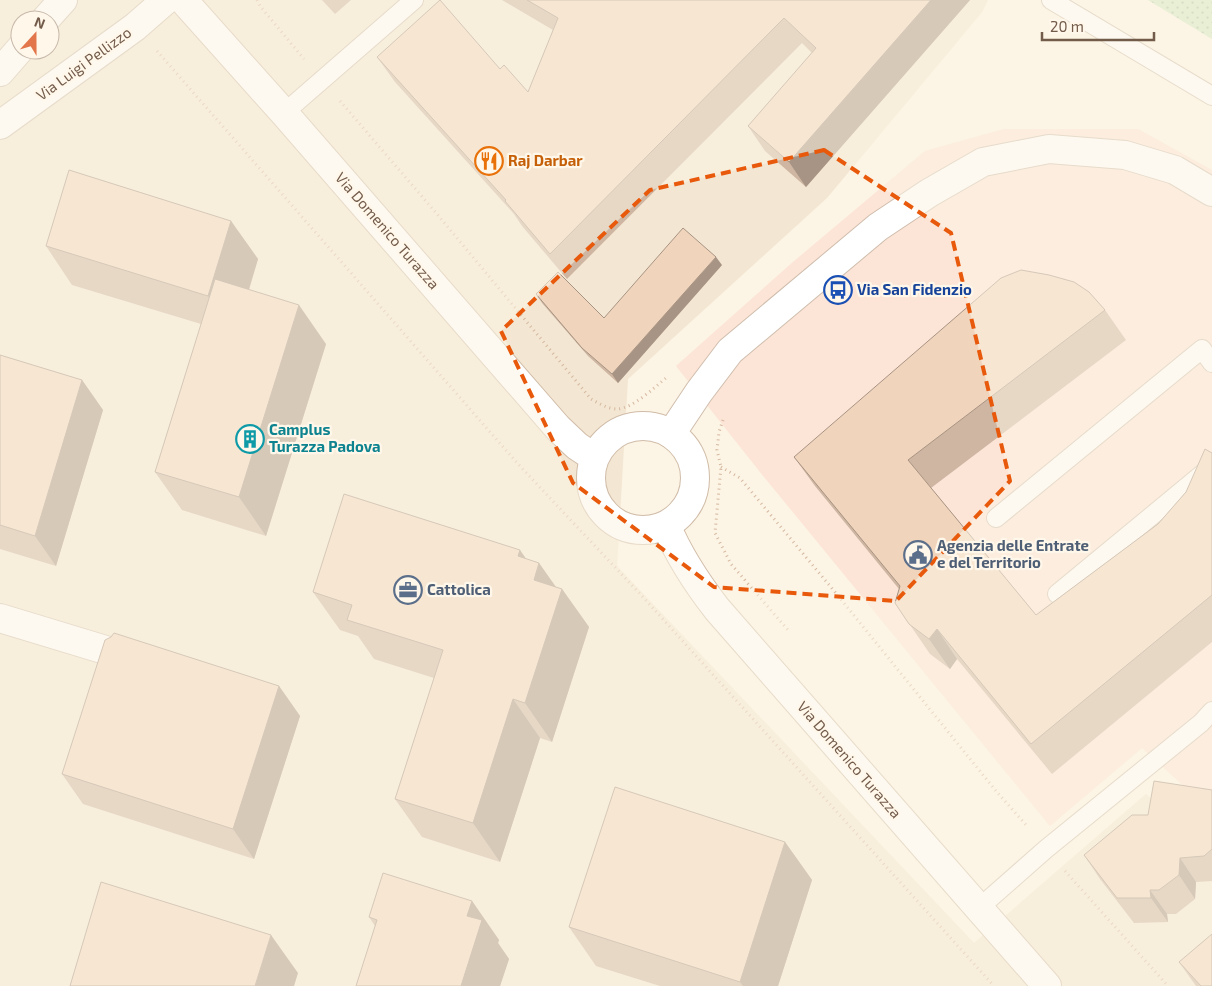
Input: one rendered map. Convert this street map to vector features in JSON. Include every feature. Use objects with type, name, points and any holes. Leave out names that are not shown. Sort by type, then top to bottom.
[{"type":"main road","points":[[54,10],[63,0]]},
{"type":"main road","name":"Via Luigi Pellizzo","points":[[0,125],[135,27],[166,0]]},
{"type":"main road","name":"Via Domenico Turazza","points":[[183,0],[558,428],[577,446],[595,458]]},
{"type":"main road","points":[[0,72],[10,60]]},
{"type":"main road","points":[[671,434],[699,392],[730,351],[878,227],[929,193],[983,162],[1049,149],[1125,155],[1175,170],[1212,192]]},
{"type":"main road","points":[[636,427],[655,427],[671,434],[687,449],[695,470],[694,492],[683,511],[666,525],[651,530],[636,530],[620,525],[607,516],[598,503],[592,489],[591,473],[595,458],[605,443],[619,432],[636,427]]},
{"type":"main road","name":"Via Domenico Turazza","points":[[666,525],[682,560],[698,586],[717,609],[1047,986]]},
{"type":"main road","points":[[0,618],[122,655]]},
{"type":"lane","points":[[284,113],[414,0]]},
{"type":"lane","points":[[1051,0],[1212,96]]},
{"type":"lane","points":[[996,518],[1202,349],[1212,363]]},
{"type":"lane","points":[[1057,594],[1212,466]]},
{"type":"lane","points":[[979,908],[1046,849],[1201,723],[1212,711]]},
{"type":"path","points":[[257,0],[322,81],[437,214],[591,399],[599,404],[617,409],[638,401],[670,374]]},
{"type":"path","points":[[164,59],[518,464],[642,596],[994,986]]},
{"type":"path","points":[[724,416],[719,432],[717,450],[721,467],[715,533],[731,564],[788,630]]},
{"type":"path","points":[[721,467],[740,478],[835,592],[996,792],[1031,831]]},
{"type":"path","points":[[1062,868],[1168,986]]},
{"type":"highlighted area","points":[[824,150],[951,233],[1010,481],[896,601],[714,587],[573,483],[501,331],[650,190]]},
{"type":"shaded area","points":[[0,0],[988,0],[982,12],[827,198],[628,379],[617,566],[974,943],[1146,794],[1212,853],[1212,986],[0,986]]},
{"type":"shaded area","points":[[1004,129],[1138,129],[1212,170],[1212,812],[1142,748],[1050,826],[760,472],[676,366],[793,262],[925,151]]},
{"type":"green space","points":[[1148,0],[1212,0],[1212,39]]},
{"type":"building","points":[[440,0],[500,69],[504,65],[528,92],[558,18],[527,0],[931,0],[789,162],[748,126],[816,48],[784,18],[550,254],[506,200],[377,57]]},
{"type":"building","points":[[69,170],[231,221],[208,296],[46,246]]},
{"type":"building","points":[[683,228],[716,257],[612,374],[582,348],[536,294],[558,272],[604,318]]},
{"type":"building","points":[[1021,270],[1074,282],[1089,292],[1105,310],[908,460],[1036,615],[1158,524],[1186,492],[1205,449],[1212,453],[1212,595],[1031,744],[937,629],[929,639],[909,624],[895,603],[900,586],[794,457],[1001,278]]},
{"type":"building","points":[[215,279],[299,305],[239,497],[155,472]]},
{"type":"building","points":[[0,355],[82,380],[35,536],[0,525]]},
{"type":"building","points":[[344,494],[520,550],[518,556],[539,563],[534,580],[562,589],[525,703],[513,699],[473,823],[395,799],[443,650],[347,620],[352,605],[313,592]]},
{"type":"building","points":[[114,633],[279,686],[233,829],[62,774],[105,640]]},
{"type":"building","points":[[1154,781],[1212,790],[1212,849],[1204,856],[1180,858],[1179,875],[1159,890],[1150,890],[1151,898],[1117,898],[1084,855],[1132,815],[1148,815]]},
{"type":"building","points":[[615,787],[785,842],[740,982],[569,927]]},
{"type":"building","points":[[383,873],[472,901],[467,916],[482,920],[461,986],[356,986],[377,920],[369,917]]},
{"type":"building","points":[[101,882],[271,935],[255,986],[70,986]]},
{"type":"building","points":[[1212,934],[1212,986],[1201,986],[1179,962]]},
{"type":"place","name":"Raj Darbar","points":[[489,161]]},
{"type":"place","name":"Via San Fidenzio","points":[[838,290]]},
{"type":"place","name":"Camplus Turazza Padova","points":[[250,439]]},
{"type":"place","name":"Agenzia delle Entrate e del Territorio","points":[[918,555]]},
{"type":"place","name":"Cattolica","points":[[408,590]]}]
